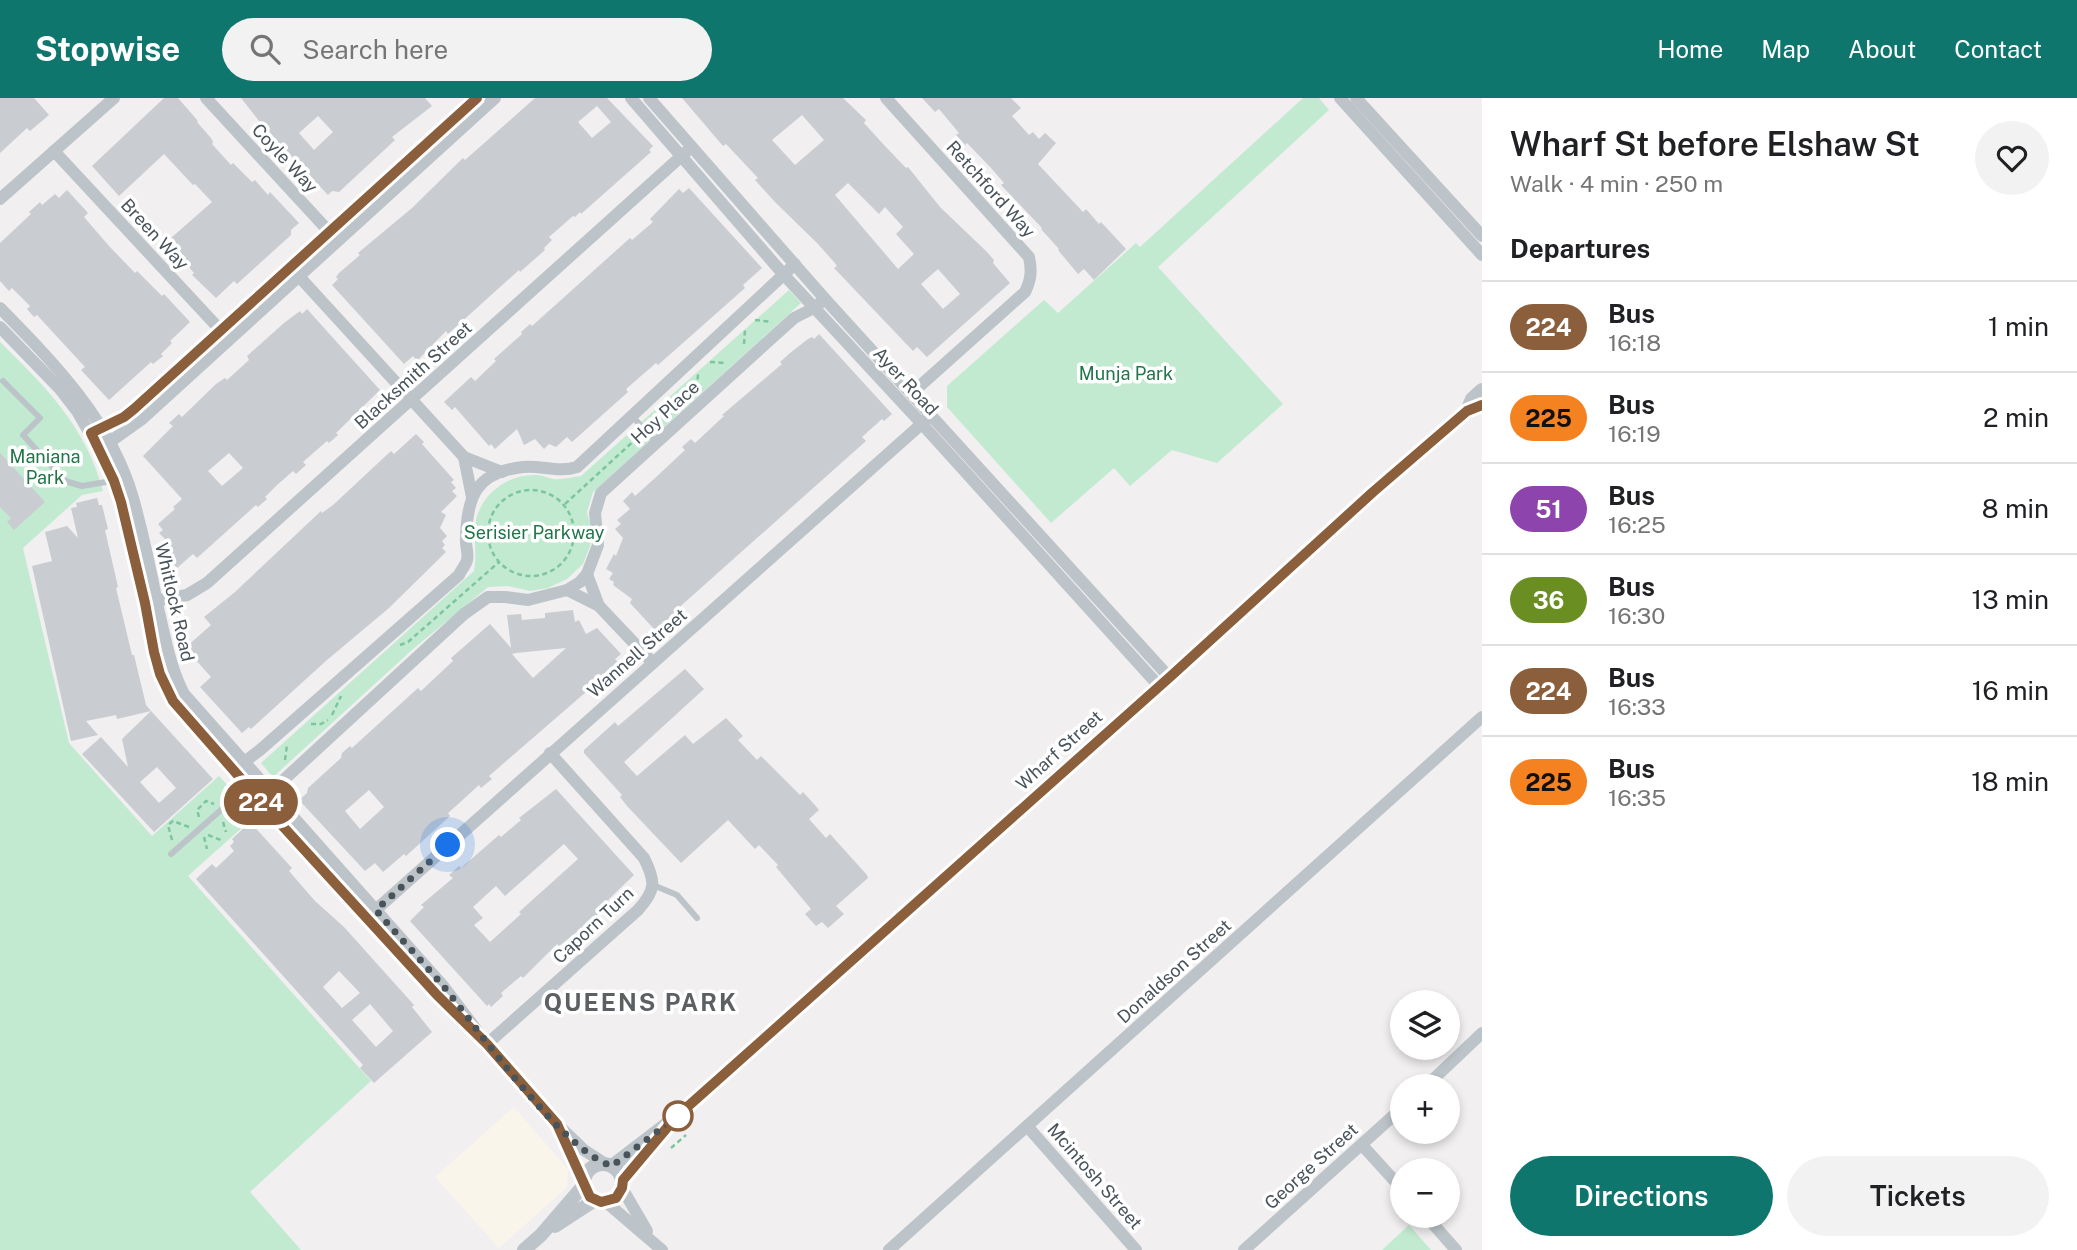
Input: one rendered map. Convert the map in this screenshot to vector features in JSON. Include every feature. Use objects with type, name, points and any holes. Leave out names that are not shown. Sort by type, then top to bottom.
[{"type":"street","points":[[0,199],[114,98]]},
{"type":"street","name":"Coyle Way","points":[[206,98],[334,237]]},
{"type":"street","points":[[334,237],[477,98]]},
{"type":"street","points":[[105,446],[142,419],[225,336],[295,272],[495,98]]},
{"type":"street","name":"Ayer Road","points":[[631,98],[795,264],[912,393],[927,420]]},
{"type":"street","name":"Ayer Road","points":[[649,98],[686,152],[784,275],[927,420],[1164,682]]},
{"type":"street","name":"Retchford Way","points":[[886,98],[1029,257],[1031,266],[1025,292],[912,393]]},
{"type":"street","points":[[1340,98],[1482,255]]},
{"type":"street","points":[[1356,98],[1482,236]]},
{"type":"street","name":"Breen Way","points":[[54,151],[225,336]]},
{"type":"street","name":"Blacksmith Street","points":[[151,602],[187,595],[207,583],[686,152]]},
{"type":"street","points":[[233,771],[281,732],[461,571],[467,559],[466,538],[472,497],[485,478],[523,467],[566,471],[580,464],[795,264]]},
{"type":"street","points":[[295,272],[464,457],[502,472]]},
{"type":"street","name":"Hoy Place","points":[[603,492],[794,318],[825,299]]},
{"type":"street","name":"Whitlock Road","points":[[0,308],[70,383],[133,498],[151,602],[154,652],[166,687],[182,713],[260,801],[444,987],[487,1044],[557,1124],[584,1150],[608,1165]]},
{"type":"street","name":"Whitlock Road","points":[[0,327],[97,431]]},
{"type":"street","points":[[97,431],[134,409],[225,336]]},
{"type":"street","name":"Wharf Street","points":[[1467,411],[1472,399],[1482,390]]},
{"type":"street","name":"Wharf Street","points":[[608,1165],[676,1117],[1379,487],[1467,411],[1482,405]]},
{"type":"street","name":"Wannell Street","points":[[371,914],[927,420]]},
{"type":"street","name":"Whitlock Road","points":[[105,446],[151,602],[176,679],[184,694],[271,792],[371,914]]},
{"type":"street","points":[[464,457],[472,497]]},
{"type":"street","points":[[260,801],[464,614],[486,599],[505,597],[528,600],[566,590],[584,578],[598,545],[595,513],[603,492]]},
{"type":"street","points":[[584,578],[599,606],[653,663]]},
{"type":"street","points":[[566,590],[599,606]]},
{"type":"street","name":"Donaldson Street","points":[[889,1250],[1482,717]]},
{"type":"street","name":"Caporn Turn","points":[[487,1044],[638,910],[648,900],[653,885],[644,858],[550,753]]},
{"type":"street","points":[[1438,1074],[1482,1033]]},
{"type":"street","name":"Wharf Street","points":[[622,1184],[676,1117]]},
{"type":"street","name":"George Street","points":[[1244,1250],[1390,1119]]},
{"type":"street","name":"Whitlock Road","points":[[557,1124],[584,1182]]},
{"type":"street","name":"Mcintosh Street","points":[[1027,1126],[1136,1250]]},
{"type":"street","points":[[1362,1145],[1390,1176]]},
{"type":"street","points":[[524,1250],[541,1235],[584,1182],[591,1168],[608,1165],[620,1172],[622,1184],[650,1238]]},
{"type":"street","points":[[584,1182],[586,1191],[650,1238],[662,1250]]},
{"type":"street","points":[[541,1235],[601,1201],[616,1198],[622,1184]]},
{"type":"street","points":[[1437,1228],[1456,1250]]},
{"type":"lane","points":[[3,380],[40,418],[23,435],[65,481],[82,486],[114,481]]},
{"type":"lane","points":[[632,417],[657,444]]},
{"type":"lane","points":[[171,854],[247,787]]},
{"type":"lane","points":[[653,885],[677,895],[697,918]]},
{"type":"path","points":[[736,338],[766,310]]},
{"type":"path","points":[[689,382],[719,354]]},
{"type":"path","points":[[696,393],[698,374]]},
{"type":"path","points":[[565,504],[645,431],[672,398]]},
{"type":"path","points":[[657,407],[683,406]]},
{"type":"path","points":[[580,464],[603,492]]},
{"type":"path","points":[[527,489],[554,495],[565,504],[572,517],[575,532],[573,547],[560,565],[540,575],[525,576],[510,571],[499,562],[491,550],[488,537],[494,510],[503,500],[514,492],[527,489]]},
{"type":"path","points":[[461,571],[486,599]]},
{"type":"path","points":[[309,723],[321,724],[328,719],[337,709],[342,693]]},
{"type":"path","points":[[284,766],[288,743]]},
{"type":"shaded area","points":[[514,1107],[568,1169],[567,1187],[499,1248],[435,1177]]},
{"type":"green space","name":"Munja Park","points":[[1303,98],[1319,98],[1329,110],[1158,267],[1283,404],[1217,463],[1172,450],[1130,486],[1114,468],[1051,523],[947,407],[947,386],[1044,300],[1058,313],[1136,243],[1140,247]]},
{"type":"green space","name":"Serisier Parkway","points":[[789,290],[801,303],[593,492],[587,512],[592,533],[583,564],[567,579],[548,588],[530,591],[508,586],[488,587],[413,649],[273,777],[261,763],[474,571],[477,516],[481,506],[495,489],[526,475],[553,479],[581,476]]},
{"type":"green space","name":"Maniana Park","points":[[0,342],[62,409],[86,447],[103,491],[82,495],[23,548],[69,743],[152,836],[219,776],[255,816],[188,876],[371,1081],[250,1192],[301,1250],[0,1250]]},
{"type":"green space","points":[[1406,1228],[1412,1228],[1431,1250],[1382,1250]]},
{"type":"building","points":[[0,98],[34,98],[49,115],[30,131],[27,128],[0,153]]},
{"type":"building","points":[[164,98],[178,98],[231,165],[233,163],[252,182],[255,180],[268,195],[270,192],[299,223],[291,230],[291,235],[237,284],[234,281],[216,298],[192,275],[194,273],[188,264],[169,242],[212,202],[164,154],[119,196],[92,166]]},
{"type":"building","points":[[241,98],[425,98],[432,106],[392,137],[395,140],[339,192],[332,191],[328,195],[263,126]],"holes":[[[318,116],[333,132],[314,150],[299,133]]]},
{"type":"building","points":[[535,98],[607,98],[653,146],[649,150],[651,152],[581,214],[580,212],[573,216],[549,237],[552,240],[545,250],[520,272],[519,270],[448,334],[446,331],[417,361],[413,356],[404,364],[332,285],[338,279],[336,277],[339,273],[360,255],[358,253],[412,208],[463,158],[465,160]],"holes":[[[597,106],[611,122],[592,138],[578,122]]]},
{"type":"building","points":[[682,98],[843,98],[866,120],[864,123],[884,145],[908,167],[940,207],[986,251],[1010,283],[927,357],[917,347],[913,351],[834,268],[837,266],[817,243],[755,180],[758,178],[726,144],[723,146]],"holes":[[[802,115],[824,140],[795,165],[772,140]],[[848,183],[879,214],[885,207],[903,227],[896,234],[914,254],[898,269],[835,195]],[[938,269],[960,294],[943,309],[921,284]]]},
{"type":"building","points":[[922,98],[1011,98],[1021,108],[1012,116],[1029,135],[1033,132],[1039,139],[1045,133],[1056,143],[1038,164],[1083,212],[1086,209],[1126,249],[1094,280],[1084,269],[1078,274],[1042,228],[1001,185],[1004,183],[991,168],[956,135],[959,133],[939,109],[935,112]]},
{"type":"building","points":[[689,188],[762,268],[743,285],[745,288],[658,365],[656,363],[626,389],[628,392],[572,442],[567,437],[556,447],[549,444],[544,449],[535,439],[524,445],[517,429],[495,449],[491,444],[489,446],[455,407],[452,410],[444,402],[471,377],[475,381],[521,332],[530,324],[532,326],[630,238],[632,240],[653,222],[650,219],[679,189],[683,193]]},
{"type":"building","points":[[67,190],[88,213],[84,217],[109,246],[135,273],[137,271],[162,296],[164,294],[190,322],[170,341],[172,343],[161,354],[163,356],[153,364],[151,362],[109,400],[81,370],[85,367],[37,315],[34,317],[27,309],[30,306],[12,288],[9,291],[0,281],[0,243],[40,202],[42,205],[55,194],[59,198]]},
{"type":"building","points":[[307,309],[380,390],[336,433],[338,435],[303,462],[306,465],[296,474],[293,471],[265,497],[267,499],[258,507],[256,505],[197,558],[193,554],[177,568],[162,552],[166,548],[162,544],[166,540],[159,533],[163,530],[158,524],[182,499],[143,456],[173,426],[169,423],[179,414],[182,417],[216,384],[225,378],[227,380],[249,360],[247,356],[284,323],[300,311],[302,314]],"holes":[[[229,453],[243,468],[222,486],[208,471]]]},
{"type":"building","points":[[819,334],[892,414],[884,421],[882,419],[862,437],[866,441],[674,612],[676,614],[658,631],[654,629],[630,603],[632,599],[613,585],[614,582],[609,579],[613,573],[606,569],[614,554],[616,556],[623,538],[615,529],[621,524],[617,520],[630,509],[623,501],[632,492],[635,496],[654,479],[685,450],[682,447],[691,439],[695,443],[724,416],[722,415],[782,364],[780,362],[790,353]]},
{"type":"building","points":[[416,434],[454,480],[451,482],[456,488],[452,491],[457,496],[441,512],[446,515],[440,528],[447,536],[442,541],[445,545],[442,548],[446,552],[389,608],[251,729],[249,727],[242,733],[200,687],[211,677],[185,648],[211,625],[204,617],[235,592],[321,511],[322,513],[333,505],[391,451],[394,454]]},
{"type":"building","points":[[0,453],[45,502],[14,530],[7,522],[11,518],[0,507]]},
{"type":"building","points":[[97,498],[99,505],[102,505],[108,529],[105,530],[118,587],[116,588],[132,655],[146,705],[151,711],[117,719],[116,715],[86,721],[98,735],[71,741],[32,566],[52,561],[45,532],[67,526],[78,538],[71,508],[77,507],[76,503]]},
{"type":"building","points":[[573,610],[575,622],[579,620],[586,634],[597,628],[621,654],[615,659],[618,662],[616,666],[489,776],[492,779],[481,788],[479,785],[448,813],[450,816],[406,856],[404,854],[383,872],[375,863],[365,871],[299,800],[307,793],[308,788],[341,758],[342,753],[350,746],[352,748],[418,688],[421,691],[453,661],[451,658],[490,624],[511,648],[507,615],[521,614],[522,620],[545,618],[545,613]],"holes":[[[566,648],[533,678],[512,654],[516,653]],[[369,790],[384,807],[360,829],[345,811]]]},
{"type":"building","points":[[685,669],[704,689],[624,762],[637,776],[685,735],[693,744],[726,718],[743,736],[738,740],[757,760],[761,756],[800,795],[803,792],[814,804],[819,810],[809,819],[826,838],[830,834],[867,875],[868,878],[836,906],[844,914],[828,928],[822,922],[816,926],[805,914],[811,909],[776,867],[778,865],[759,845],[755,849],[728,820],[681,863],[627,806],[620,797],[622,795],[584,753],[584,750],[615,722],[618,726]]},
{"type":"building","points":[[151,711],[213,779],[154,832],[82,754],[101,737],[128,767],[122,739]],"holes":[[[157,767],[176,788],[159,803],[140,782]]]},
{"type":"building","points":[[556,789],[634,875],[608,900],[612,904],[559,946],[557,944],[523,978],[521,976],[501,993],[503,996],[491,1007],[489,1004],[487,1006],[410,921],[424,907],[421,905],[453,878],[449,875],[499,835],[501,837],[521,820],[519,818]],"holes":[[[564,844],[578,859],[490,942],[474,925],[483,918],[473,907],[496,886],[505,896]]]},
{"type":"building","points":[[250,822],[292,868],[289,871],[315,901],[344,927],[414,1005],[412,1007],[432,1032],[374,1083],[360,1068],[363,1065],[196,879],[212,864],[216,868],[234,851],[230,846],[234,842],[232,839]],"holes":[[[339,971],[360,993],[342,1008],[323,987]],[[370,1004],[393,1031],[376,1047],[352,1020]]]},
{"type":"bus line","name":"224","points":[[477,98],[134,409],[124,417],[91,433],[121,502],[154,652],[160,674],[173,701],[278,821],[437,995],[487,1044],[557,1124],[584,1180],[586,1191],[590,1197],[601,1202],[616,1198],[623,1180],[676,1117],[1171,676],[1373,492],[1467,411],[1482,405]]},
{"type":"district","name":"QUEENS PARK","points":[[641,1002]]},
{"type":"route","points":[[448,845],[376,910],[444,987],[487,1044],[557,1124],[584,1150],[604,1163],[612,1166],[678,1116]]}]
